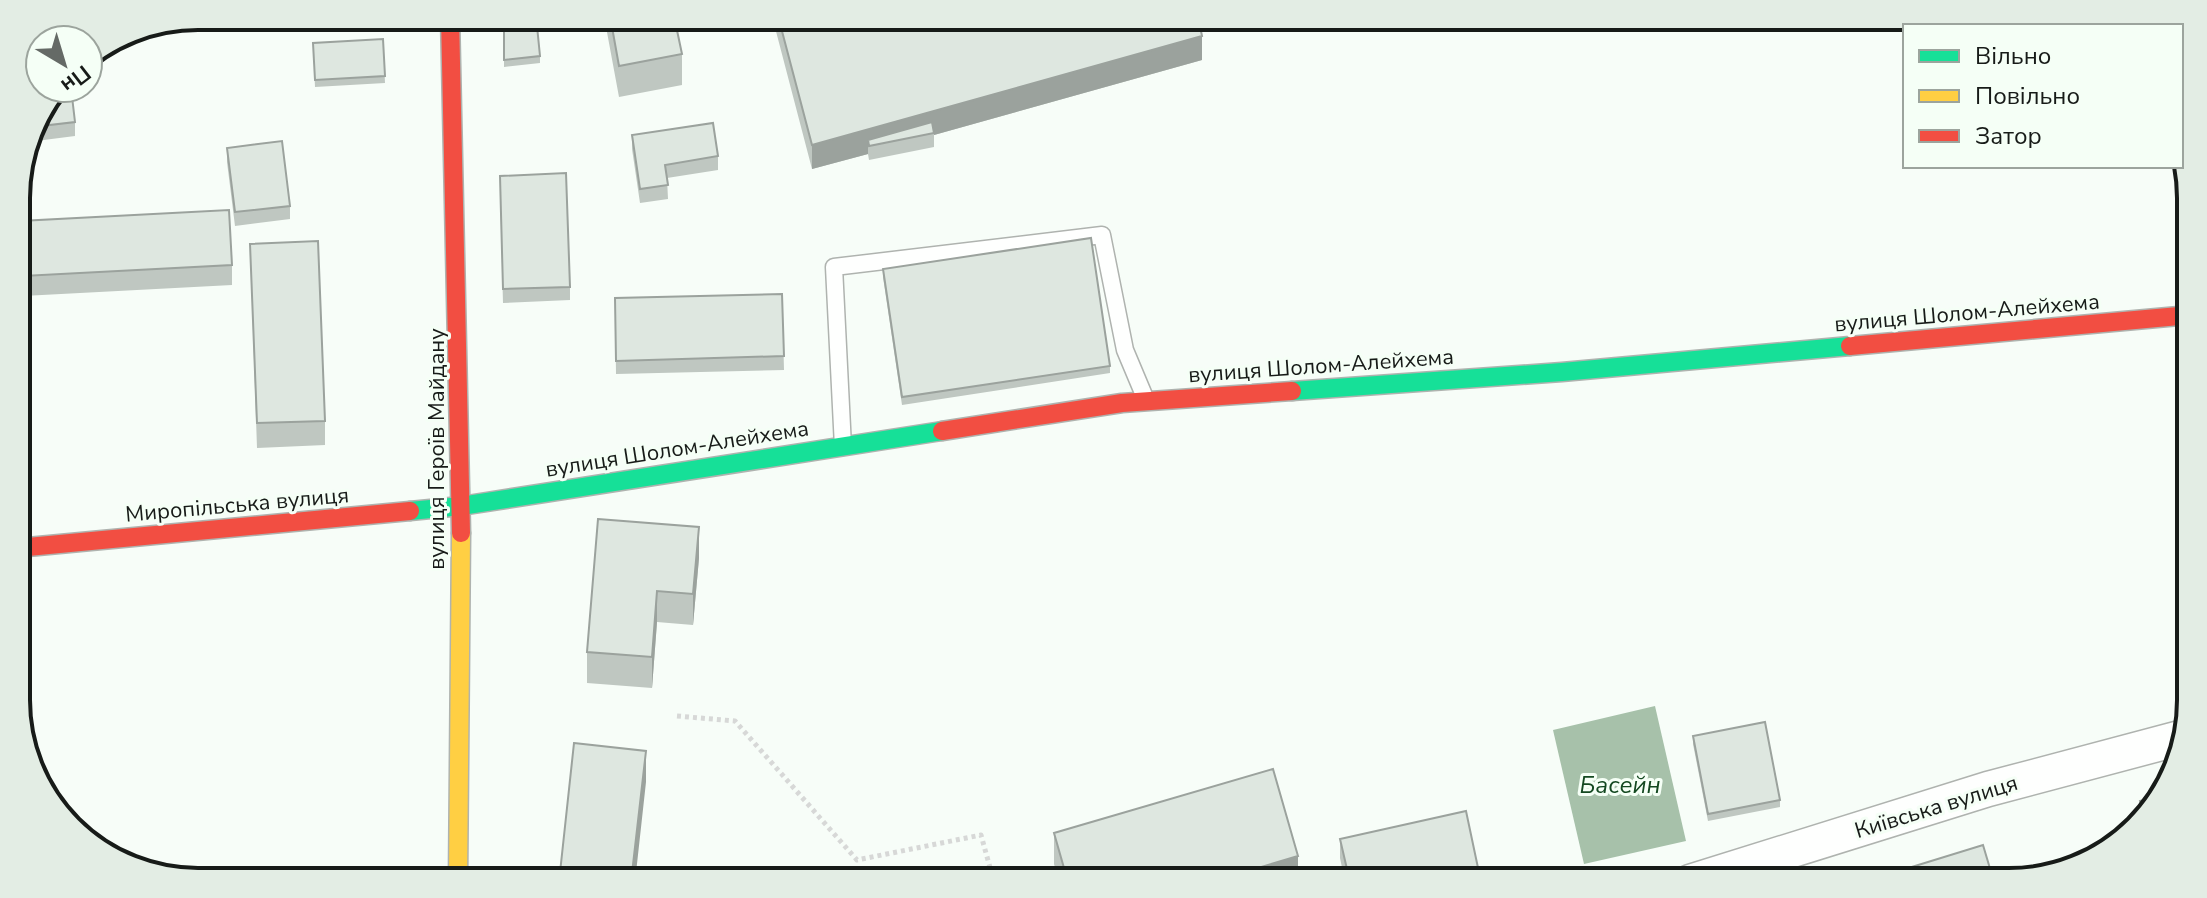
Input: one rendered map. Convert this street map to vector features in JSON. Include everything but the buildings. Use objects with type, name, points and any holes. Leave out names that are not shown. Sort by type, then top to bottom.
[{"type":"street","name":"вулиця Героїв Майдану","points":[[450,30],[461,506],[458,868]]},
{"type":"street","name":"вулиця Шолом-Алейхема","points":[[461,506],[1122,403],[1562,372],[2177,316]]},
{"type":"street","name":"Миропільська вулиця","points":[[30,547],[461,506]]},
{"type":"street","name":"Київська вулиця","points":[[1735,868],[1988,789],[2172,740]]},
{"type":"lane","points":[[843,447],[834,267],[1102,235],[1125,350],[1146,402]]},
{"type":"path","points":[[677,716],[735,721],[857,860],[981,835],[990,868]]},
{"type":"water","name":"Басейн","points":[[1655,706],[1686,841],[1584,864],[1553,730]]},
{"type":"traffic: fast","points":[[1292,391],[1562,372],[1850,346]]},
{"type":"traffic: fast","points":[[410,511],[461,506],[942,431]]},
{"type":"traffic: slow","points":[[458,868],[461,533]]},
{"type":"traffic: jam","points":[[450,30],[461,533]]},
{"type":"traffic: jam","points":[[1850,346],[2177,316]]},
{"type":"traffic: jam","points":[[942,431],[1122,403],[1292,391]]},
{"type":"traffic: jam","points":[[30,547],[410,511]]}]
